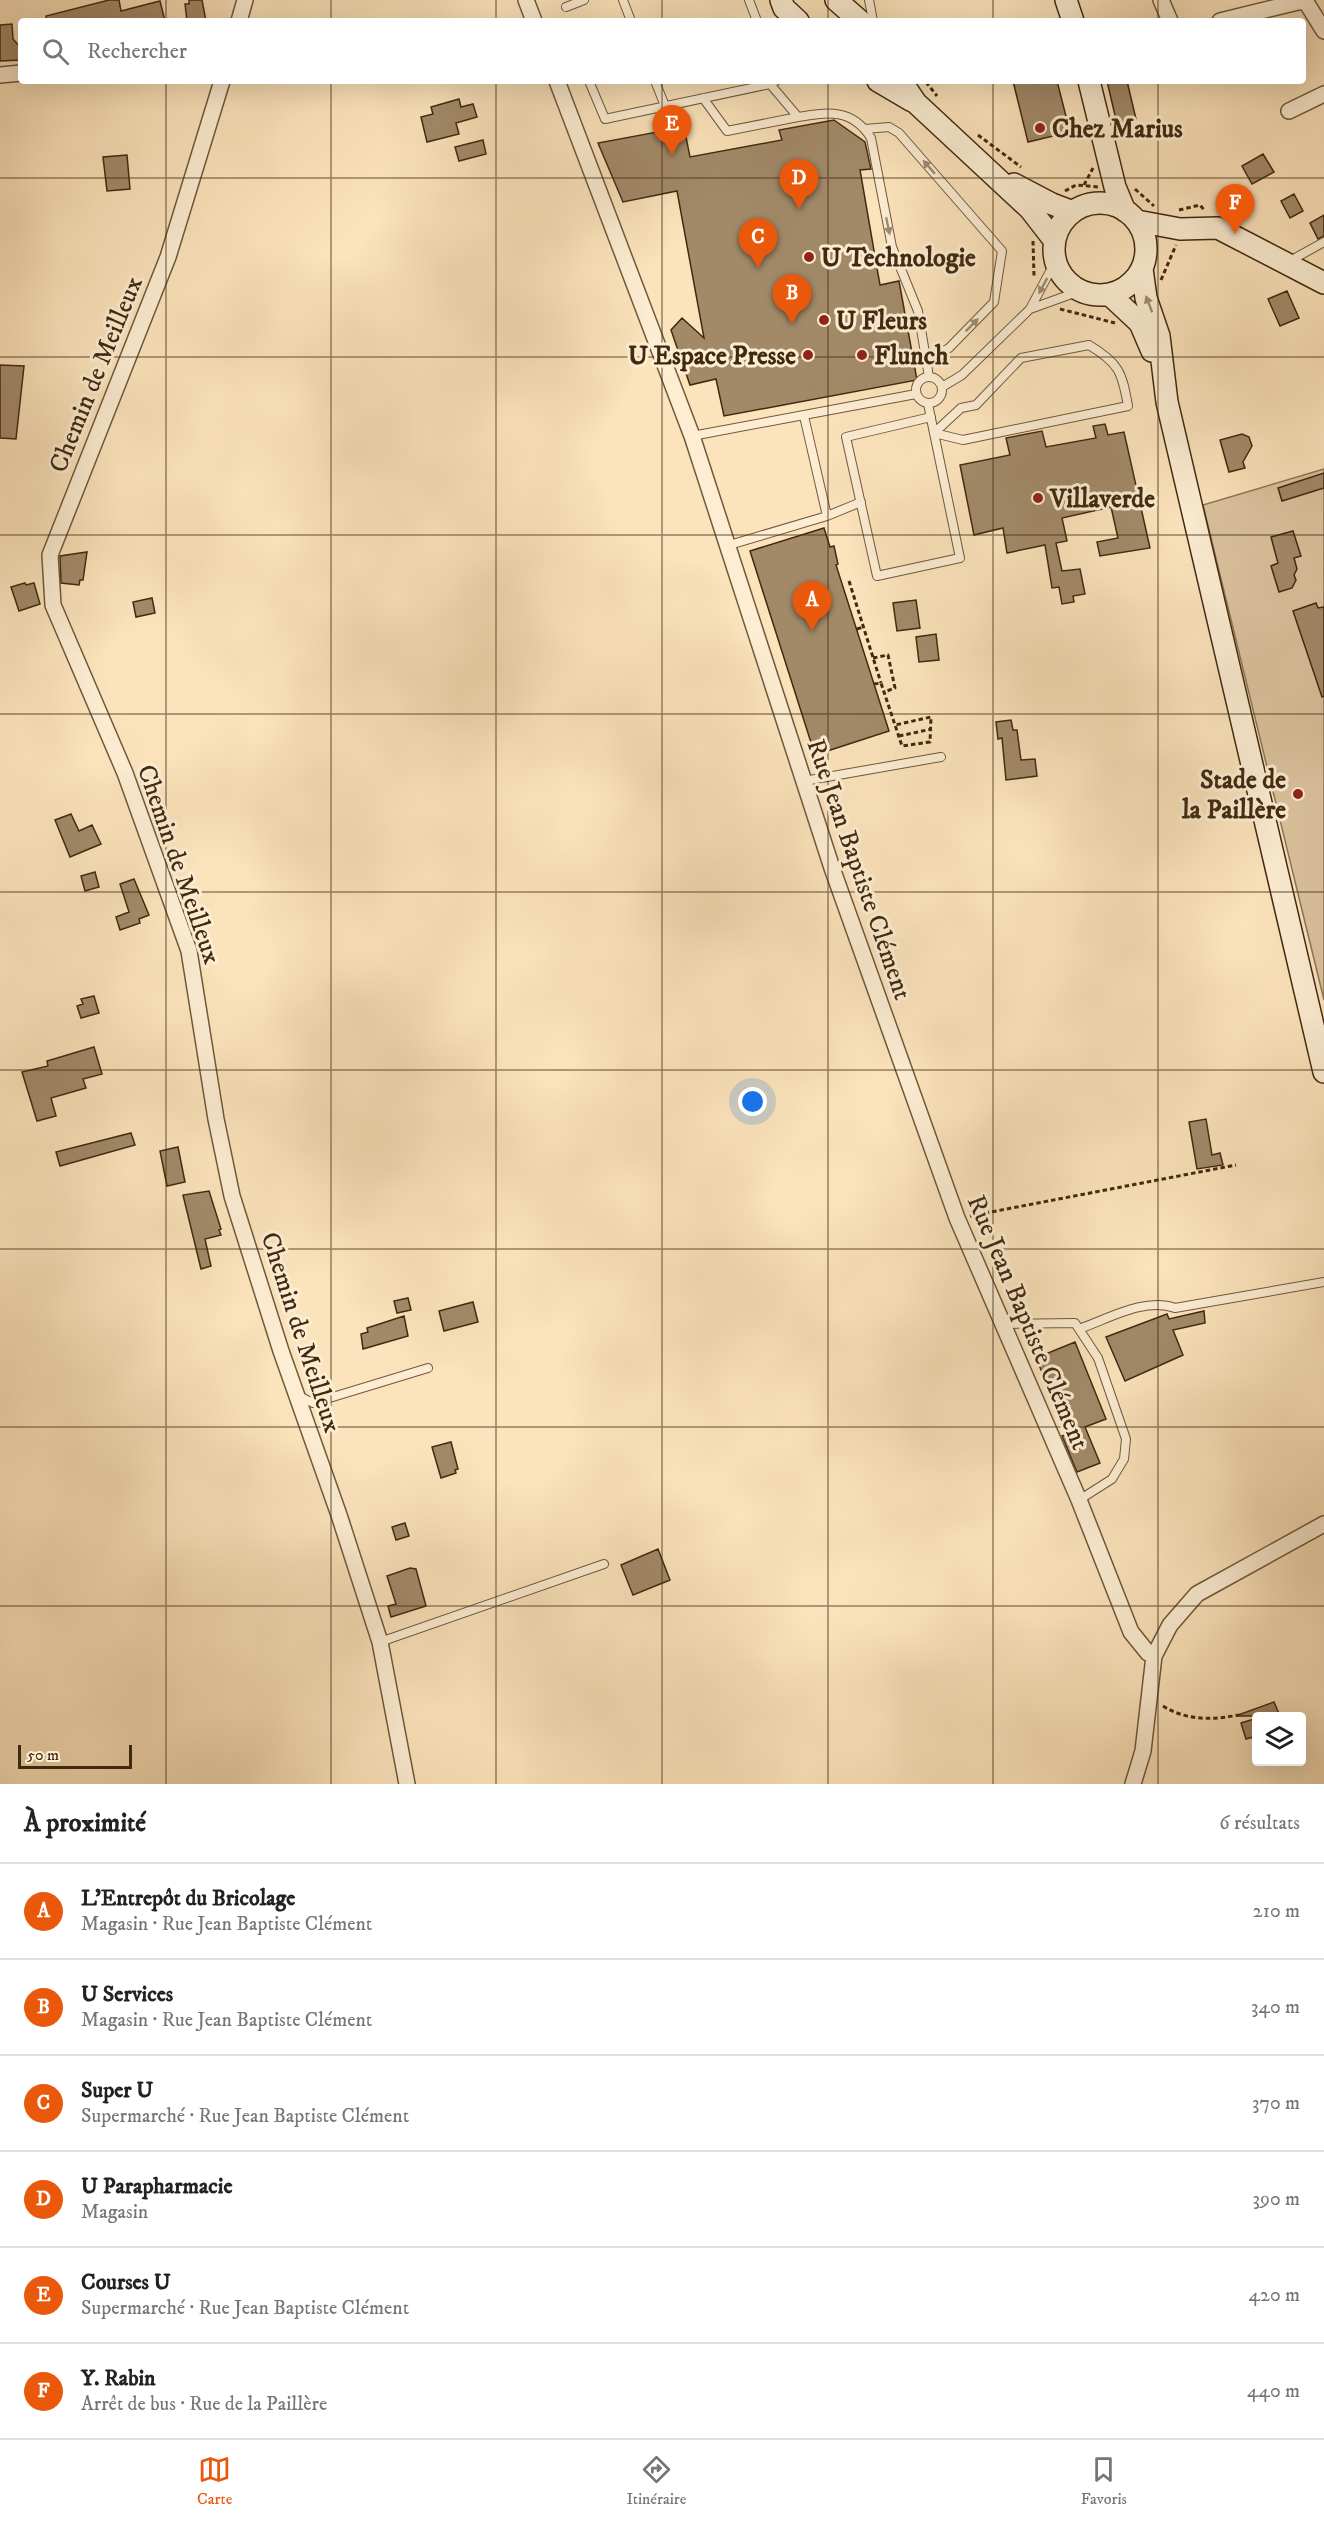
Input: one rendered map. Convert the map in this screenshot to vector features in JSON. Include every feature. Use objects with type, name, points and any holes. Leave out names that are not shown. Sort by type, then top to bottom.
[{"type":"main road","points":[[781,0],[784,8],[795,18]]},
{"type":"main road","points":[[836,0],[857,18]]},
{"type":"main road","points":[[1066,0],[1072,18]]},
{"type":"main road","points":[[883,84],[916,103]]},
{"type":"main road","points":[[903,84],[916,103],[1030,209],[1054,240]]},
{"type":"main road","points":[[1090,84],[1115,187],[1143,232],[1146,298],[1159,336],[1162,379]]},
{"type":"main road","points":[[1108,153],[1082,200],[1058,229],[1054,240],[1055,262],[1069,284],[1089,295],[1110,295],[1129,286],[1144,263],[1180,229]]},
{"type":"main road","points":[[989,171],[1052,204],[1082,200],[1115,205],[1131,216],[1180,229],[1218,228],[1324,283]]},
{"type":"main road","points":[[1110,295],[1140,323],[1162,379],[1324,1072]]},
{"type":"street","points":[[240,18],[245,0]]},
{"type":"street","points":[[526,0],[533,18]]},
{"type":"street","points":[[1161,0],[1169,18]]},
{"type":"street","points":[[1232,18],[1306,2],[1324,31]]},
{"type":"street","points":[[0,75],[18,73]]},
{"type":"street","name":"Chemin de Meilleux","points":[[221,84],[168,257],[50,555],[52,605],[125,773],[189,951],[216,1119],[232,1196],[380,1642],[407,1784]]},
{"type":"street","name":"Rue Jean Baptiste Clément","points":[[558,84],[692,436],[832,868],[957,1218],[1079,1500],[1131,1632],[1148,1653],[1154,1656]]},
{"type":"street","points":[[1289,111],[1324,94]]},
{"type":"street","points":[[1133,1784],[1143,1751],[1151,1699],[1154,1656],[1170,1625],[1197,1594],[1324,1524]]},
{"type":"lane","points":[[566,7],[584,0]]},
{"type":"lane","points":[[626,0],[629,18]]},
{"type":"lane","points":[[748,0],[756,18]]},
{"type":"lane","points":[[868,0],[872,18]]},
{"type":"lane","points":[[590,84],[605,119],[762,84]]},
{"type":"lane","points":[[656,84],[665,106]]},
{"type":"lane","points":[[773,84],[798,117]]},
{"type":"lane","points":[[703,98],[727,131],[832,111],[852,119],[865,129],[871,138],[892,247],[918,311],[929,377]]},
{"type":"lane","points":[[865,129],[889,127],[899,133],[1002,251],[994,302],[949,348],[926,362]]},
{"type":"lane","points":[[1287,263],[1324,242]]},
{"type":"lane","points":[[942,387],[937,380],[929,377],[918,382],[916,394],[921,401],[928,404],[939,399],[942,387],[962,375],[1030,309],[1055,262]]},
{"type":"lane","points":[[1030,309],[1080,291]]},
{"type":"lane","points":[[1089,345],[1110,358],[1122,375],[1128,406],[963,440],[934,433],[961,408],[976,405],[1021,358],[1089,345]]},
{"type":"lane","points":[[692,436],[916,394]]},
{"type":"lane","points":[[928,404],[931,417],[960,558],[877,576],[846,437],[931,417]]},
{"type":"lane","points":[[804,416],[827,516]]},
{"type":"lane","points":[[726,546],[827,516],[861,502]]},
{"type":"lane","points":[[804,781],[941,757]]},
{"type":"lane","points":[[1079,1329],[1143,1306],[1162,1303],[1175,1308],[1324,1282]]},
{"type":"lane","points":[[1003,1324],[1075,1323],[1098,1358],[1125,1439],[1124,1459],[1112,1479],[1079,1500]]},
{"type":"lane","points":[[296,1394],[313,1403],[428,1368]]},
{"type":"lane","points":[[380,1642],[604,1564]]},
{"type":"path","points":[[927,84],[942,102]]},
{"type":"path","points":[[975,132],[1027,170]]},
{"type":"path","points":[[1060,193],[1076,185],[1082,200]]},
{"type":"path","points":[[849,581],[880,683],[902,746],[930,742],[931,717],[895,725]]},
{"type":"path","points":[[857,629],[863,627]]},
{"type":"path","points":[[873,658],[888,654],[895,688],[884,692]]},
{"type":"path","points":[[874,684],[880,683]]},
{"type":"path","points":[[899,736],[932,729]]},
{"type":"path","points":[[957,1218],[1236,1165]]},
{"type":"path","points":[[1151,1699],[1170,1711],[1212,1721],[1239,1714]]},
{"type":"shaded area","name":"Stade de la Paillère","points":[[1324,469],[1324,1000],[1203,505]]},
{"type":"building","points":[[109,0],[119,0],[121,11],[160,1],[164,18],[46,18],[46,16]]},
{"type":"building","points":[[189,0],[202,0],[205,18],[187,18],[185,4],[189,4]]},
{"type":"building","points":[[12,24],[13,39],[18,45],[18,60],[0,61],[0,25]]},
{"type":"building","points":[[1014,84],[1058,84],[1070,132],[1028,142]]},
{"type":"building","points":[[1108,84],[1128,84],[1136,119],[1117,124]]},
{"type":"building","points":[[459,99],[461,107],[473,104],[477,117],[456,123],[459,134],[427,142],[421,117],[433,114],[431,107]]},
{"type":"building","points":[[834,120],[865,142],[871,169],[860,170],[880,285],[899,281],[917,380],[724,416],[716,379],[690,385],[671,330],[682,318],[704,338],[677,191],[623,202],[598,143],[684,127],[690,157],[782,140],[779,130]]},
{"type":"building","points":[[483,140],[486,154],[459,161],[455,147]]},
{"type":"building","points":[[1263,154],[1274,172],[1252,184],[1242,166]]},
{"type":"building","points":[[127,155],[130,189],[107,191],[103,157]]},
{"type":"building","points":[[1294,194],[1303,211],[1290,218],[1281,201]]},
{"type":"building","points":[[1324,215],[1324,236],[1318,239],[1310,223]]},
{"type":"building","points":[[1287,291],[1299,318],[1280,326],[1268,299]]},
{"type":"building","points":[[0,365],[24,366],[16,439],[0,438]]},
{"type":"building","name":"Villaverde","points":[[1105,424],[1108,435],[1124,432],[1150,548],[1100,556],[1097,542],[1118,538],[1111,507],[1062,518],[1067,541],[1056,543],[1062,571],[1080,569],[1085,594],[1073,596],[1074,602],[1062,604],[1059,587],[1052,588],[1045,545],[1007,553],[1003,528],[974,535],[960,465],[1010,455],[1006,438],[1042,431],[1046,447],[1096,438],[1093,426]]},
{"type":"building","points":[[1242,434],[1249,437],[1252,446],[1243,462],[1245,468],[1229,472],[1220,440]]},
{"type":"building","points":[[1324,473],[1324,488],[1282,501],[1278,488]]},
{"type":"building","points":[[824,528],[830,547],[834,546],[838,564],[836,565],[889,731],[815,755],[750,551]]},
{"type":"building","points":[[1293,531],[1301,556],[1294,558],[1297,569],[1294,575],[1296,580],[1292,588],[1279,592],[1271,566],[1278,563],[1271,537]]},
{"type":"building","points":[[87,552],[83,580],[80,580],[79,585],[61,583],[60,556]]},
{"type":"building","points":[[25,583],[26,585],[34,583],[40,604],[19,611],[11,587]]},
{"type":"building","points":[[152,598],[155,613],[136,617],[133,602]]},
{"type":"building","points":[[916,600],[920,628],[897,631],[893,603]]},
{"type":"building","points":[[1316,603],[1318,608],[1324,607],[1324,696],[1322,697],[1293,611]]},
{"type":"building","points":[[936,634],[939,660],[919,662],[916,637]]},
{"type":"building","points":[[1011,720],[1013,730],[1017,730],[1021,760],[1035,759],[1037,776],[1006,780],[1002,738],[998,739],[996,722]]},
{"type":"building","points":[[71,814],[79,831],[92,825],[101,844],[70,857],[55,820]]},
{"type":"building","points":[[95,872],[99,887],[85,891],[81,876]]},
{"type":"building","points":[[134,879],[149,915],[139,919],[140,923],[120,930],[116,917],[129,912],[120,884]]},
{"type":"building","points":[[94,996],[99,1013],[81,1018],[77,1006],[83,1004],[81,999]]},
{"type":"building","points":[[94,1047],[102,1074],[83,1079],[86,1088],[51,1098],[56,1116],[37,1121],[22,1072],[48,1066],[47,1061]]},
{"type":"building","points":[[1206,1119],[1212,1155],[1220,1153],[1223,1165],[1197,1169],[1189,1122]]},
{"type":"building","points":[[131,1133],[135,1145],[60,1166],[56,1152]]},
{"type":"building","points":[[178,1147],[185,1182],[167,1186],[160,1151]]},
{"type":"building","points":[[209,1191],[221,1235],[205,1239],[211,1266],[201,1269],[183,1195]]},
{"type":"building","points":[[408,1298],[411,1310],[397,1313],[394,1301]]},
{"type":"building","points":[[473,1302],[478,1322],[444,1331],[439,1311]]},
{"type":"building","points":[[1204,1311],[1205,1323],[1173,1330],[1183,1355],[1125,1381],[1106,1337],[1167,1314],[1169,1319]]},
{"type":"building","points":[[404,1316],[408,1336],[363,1349],[361,1334],[368,1332],[367,1328]]},
{"type":"building","points":[[1075,1342],[1106,1419],[1085,1427],[1100,1463],[1077,1472],[1062,1436],[1068,1434],[1036,1358]]},
{"type":"building","points":[[451,1442],[458,1469],[455,1470],[456,1473],[441,1478],[432,1447]]},
{"type":"building","points":[[405,1523],[409,1536],[396,1540],[392,1527]]},
{"type":"building","points":[[658,1549],[670,1580],[633,1595],[621,1565]]},
{"type":"building","points":[[410,1568],[416,1569],[426,1606],[391,1617],[388,1606],[396,1604],[387,1576]]},
{"type":"building","points":[[1274,1702],[1278,1712],[1252,1712],[1252,1716],[1238,1715]]},
{"type":"building","points":[[1252,1720],[1252,1737],[1246,1739],[1241,1723]]},
{"type":"place","name":"Chez Marius","points":[[1040,128]]},
{"type":"place","name":"Courses U","points":[[672,155]]},
{"type":"place","name":"U Parapharmacie","points":[[799,209]]},
{"type":"place","name":"Y. Rabin","points":[[1235,234]]},
{"type":"place","name":"U Technologie","points":[[809,257]]},
{"type":"place","name":"Super U","points":[[758,268]]},
{"type":"place","name":"U Fleurs","points":[[824,320]]},
{"type":"place","name":"U Services","points":[[792,324]]},
{"type":"place","name":"U Espace Presse","points":[[808,355]]},
{"type":"place","name":"Flunch","points":[[862,355]]},
{"type":"place","name":"Villaverde","points":[[1038,498]]},
{"type":"place","name":"L'Entrepôt du Bricolage","points":[[812,631]]},
{"type":"place","name":"Stade de la Paillère","points":[[1298,794]]}]
